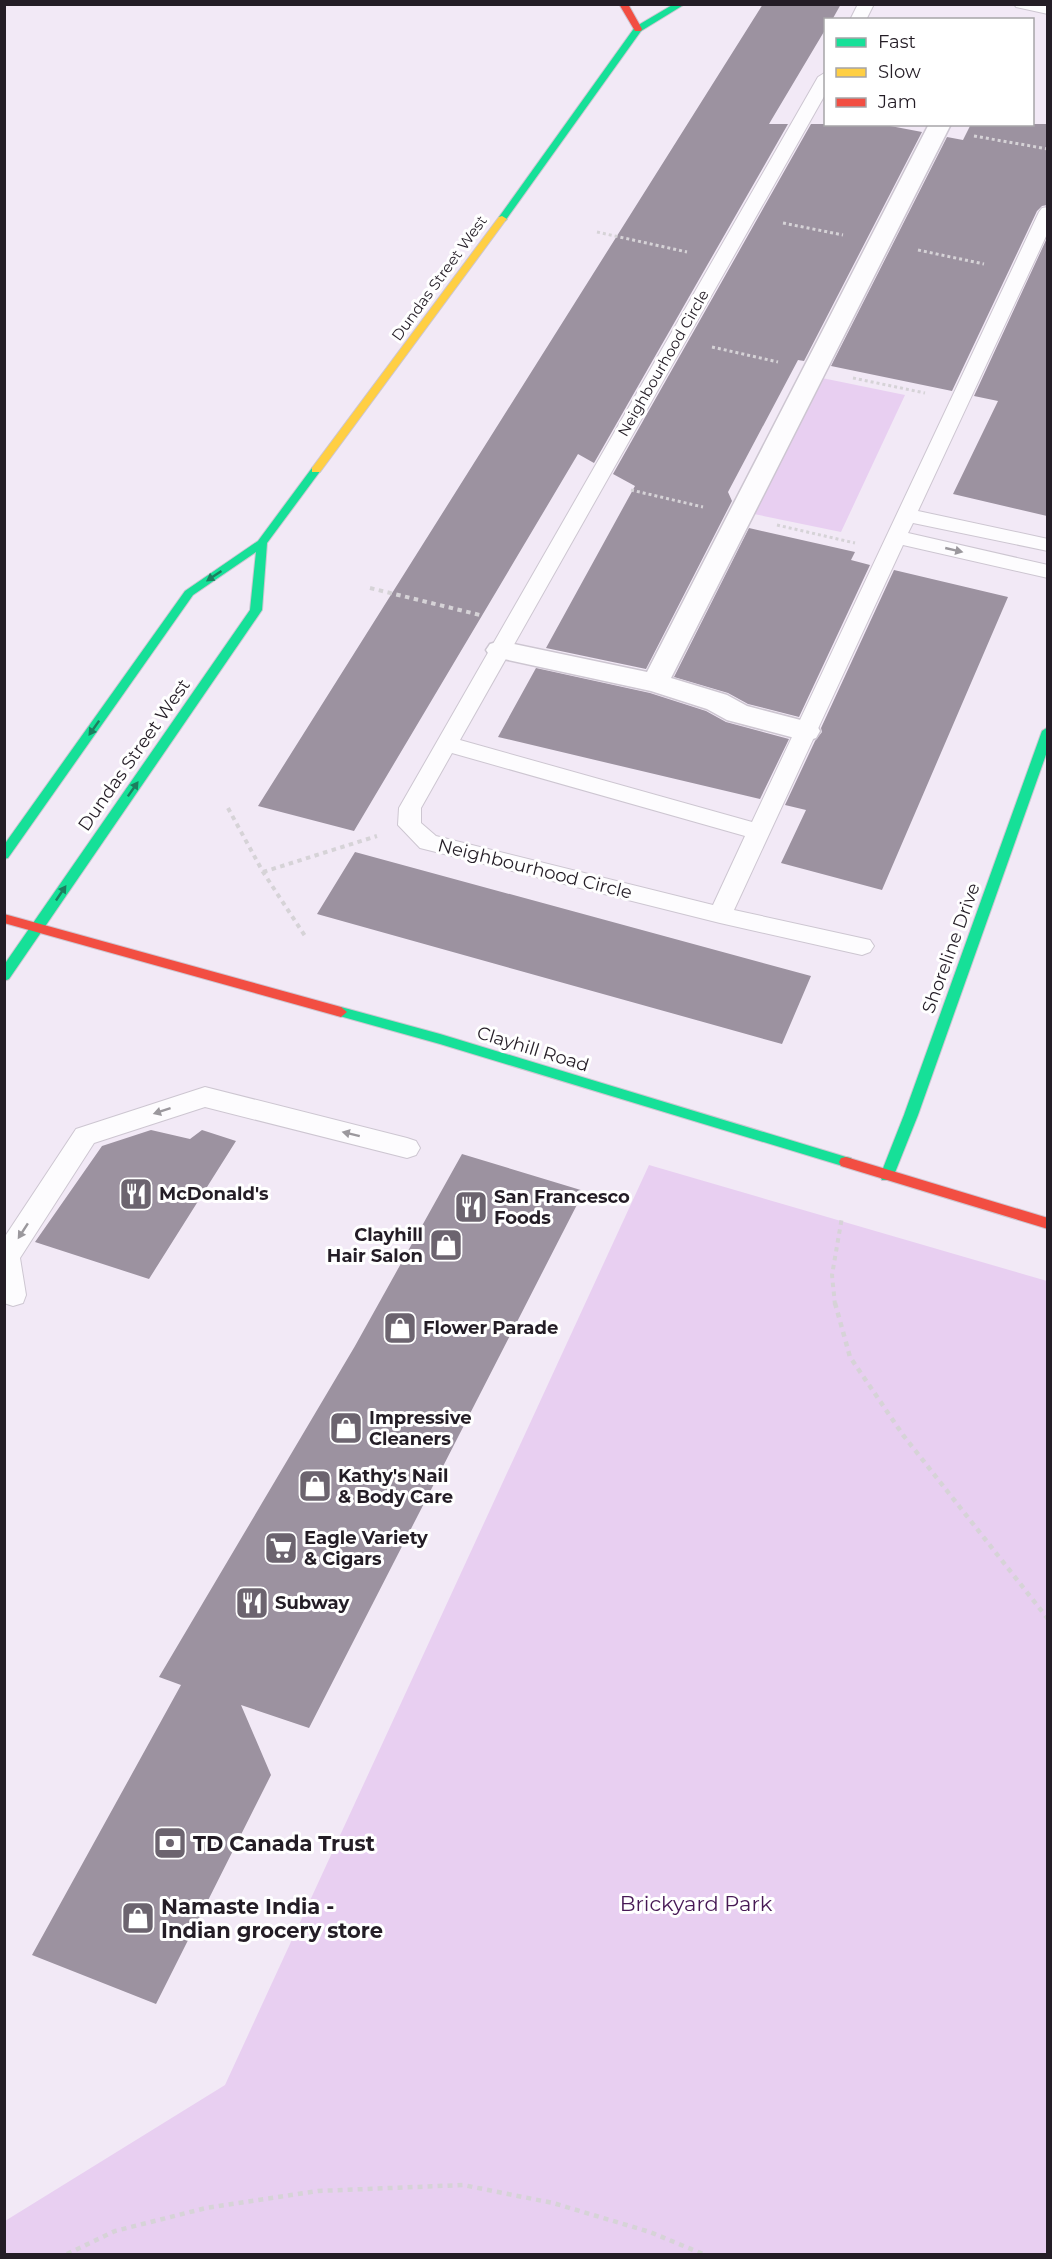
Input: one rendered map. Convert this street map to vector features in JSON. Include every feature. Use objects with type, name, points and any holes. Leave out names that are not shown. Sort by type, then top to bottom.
[{"type":"main road","points":[[622,4],[638,28]]},
{"type":"main road","name":"Dundas Street West","points":[[4,855],[189,593],[262,543],[538,170],[638,28],[681,4]]},
{"type":"main road","name":"Dundas Street West","points":[[4,976],[256,610],[262,543]]},
{"type":"main road","name":"Shoreline Drive","points":[[887,1176],[911,1115],[1047,731]]},
{"type":"main road","name":"Clayhill Road","points":[[4,918],[440,1039],[1047,1224]]},
{"type":"street","points":[[655,683],[939,127]]},
{"type":"street","points":[[500,650],[655,683],[717,702],[736,713],[806,731]]},
{"type":"lane","points":[[859,18],[866,4]]},
{"type":"lane","points":[[1022,4],[1047,9]]},
{"type":"lane","name":"Neighbourhood Circle","points":[[824,78],[410,808],[409,825],[428,842],[720,915],[862,946]]},
{"type":"lane","points":[[720,915],[1047,212]]},
{"type":"lane","points":[[906,515],[1047,545]]},
{"type":"lane","points":[[893,544],[1047,572]]},
{"type":"lane","points":[[447,744],[760,832]]},
{"type":"lane","points":[[13,1295],[6,1257],[85,1136],[205,1097],[407,1148]]},
{"type":"path","points":[[939,127],[1047,149]]},
{"type":"path","points":[[597,232],[721,260]]},
{"type":"path","points":[[596,482],[741,516],[893,544]]},
{"type":"path","points":[[370,588],[515,624]]},
{"type":"path","points":[[228,808],[263,872],[305,936]]},
{"type":"path","points":[[263,872],[409,825]]},
{"type":"path","points":[[842,1217],[832,1275],[836,1311],[850,1357],[903,1435],[1047,1619]]},
{"type":"path","points":[[67,2254],[115,2231],[206,2208],[318,2192],[463,2185],[553,2203],[650,2232],[703,2254]]},
{"type":"green space","points":[[822,378],[905,395],[841,532],[754,514]]},
{"type":"green space","name":"Brickyard Park","points":[[649,1165],[1047,1281],[1047,2254],[5,2254],[5,2221],[225,2085]]},
{"type":"building","points":[[763,4],[841,4],[833,18],[824,18],[824,32],[769,124],[788,124],[594,463],[578,454],[354,831],[258,806]]},
{"type":"building","points":[[811,124],[890,126],[922,132],[804,361],[798,360],[728,492],[732,501],[646,669],[546,648],[635,486],[613,474]]},
{"type":"building","points":[[1047,124],[1047,205],[1037,211],[952,391],[831,366],[947,137],[963,140],[970,126]]},
{"type":"building","points":[[1047,238],[1047,516],[953,494],[998,401],[974,396]]},
{"type":"building","points":[[749,528],[855,552],[851,560],[870,565],[799,717],[748,704],[728,693],[674,677]]},
{"type":"building","points":[[894,570],[1008,597],[882,890],[781,863],[806,810],[785,805],[815,741],[822,732],[821,728]]},
{"type":"building","points":[[536,668],[650,693],[706,711],[726,722],[789,739],[760,799],[498,737]]},
{"type":"building","points":[[355,852],[811,976],[782,1044],[317,914]]},
{"type":"building","name":"McDonald's","points":[[151,1130],[190,1139],[202,1130],[236,1141],[149,1279],[35,1242],[102,1146]]},
{"type":"building","points":[[462,1154],[584,1191],[309,1728],[241,1705],[271,1775],[156,2004],[32,1955],[181,1685],[159,1677],[355,1346]]},
{"type":"traffic: fast","points":[[502,219],[638,29],[681,4]]},
{"type":"traffic: fast","points":[[4,855],[189,593],[262,543],[316,470]]},
{"type":"traffic: fast","points":[[4,976],[256,610],[262,543]]},
{"type":"traffic: fast","points":[[887,1176],[911,1115],[1048,731]]},
{"type":"traffic: fast","points":[[341,1012],[440,1039],[846,1162]]},
{"type":"traffic: slow","points":[[316,470],[502,219]]},
{"type":"traffic: jam","points":[[623,4],[638,29]]},
{"type":"traffic: jam","points":[[4,918],[341,1012]]},
{"type":"traffic: jam","points":[[846,1162],[1048,1224]]},
{"type":"place","name":"McDonald's","points":[[136,1194]]},
{"type":"place","name":"San Francesco Foods","points":[[471,1207]]},
{"type":"place","name":"Clayhill Hair Salon","points":[[446,1245]]},
{"type":"place","name":"Flower Parade","points":[[400,1328]]},
{"type":"place","name":"Impressive Cleaners","points":[[346,1428]]},
{"type":"place","name":"Kathy's Nail & Body Care","points":[[315,1486]]},
{"type":"place","name":"Eagle Variety & Cigars","points":[[281,1548]]},
{"type":"place","name":"Subway","points":[[252,1603]]},
{"type":"place","name":"TD Canada Trust","points":[[170,1843]]},
{"type":"place","name":"Namaste India - Indian grocery store","points":[[138,1918]]}]
